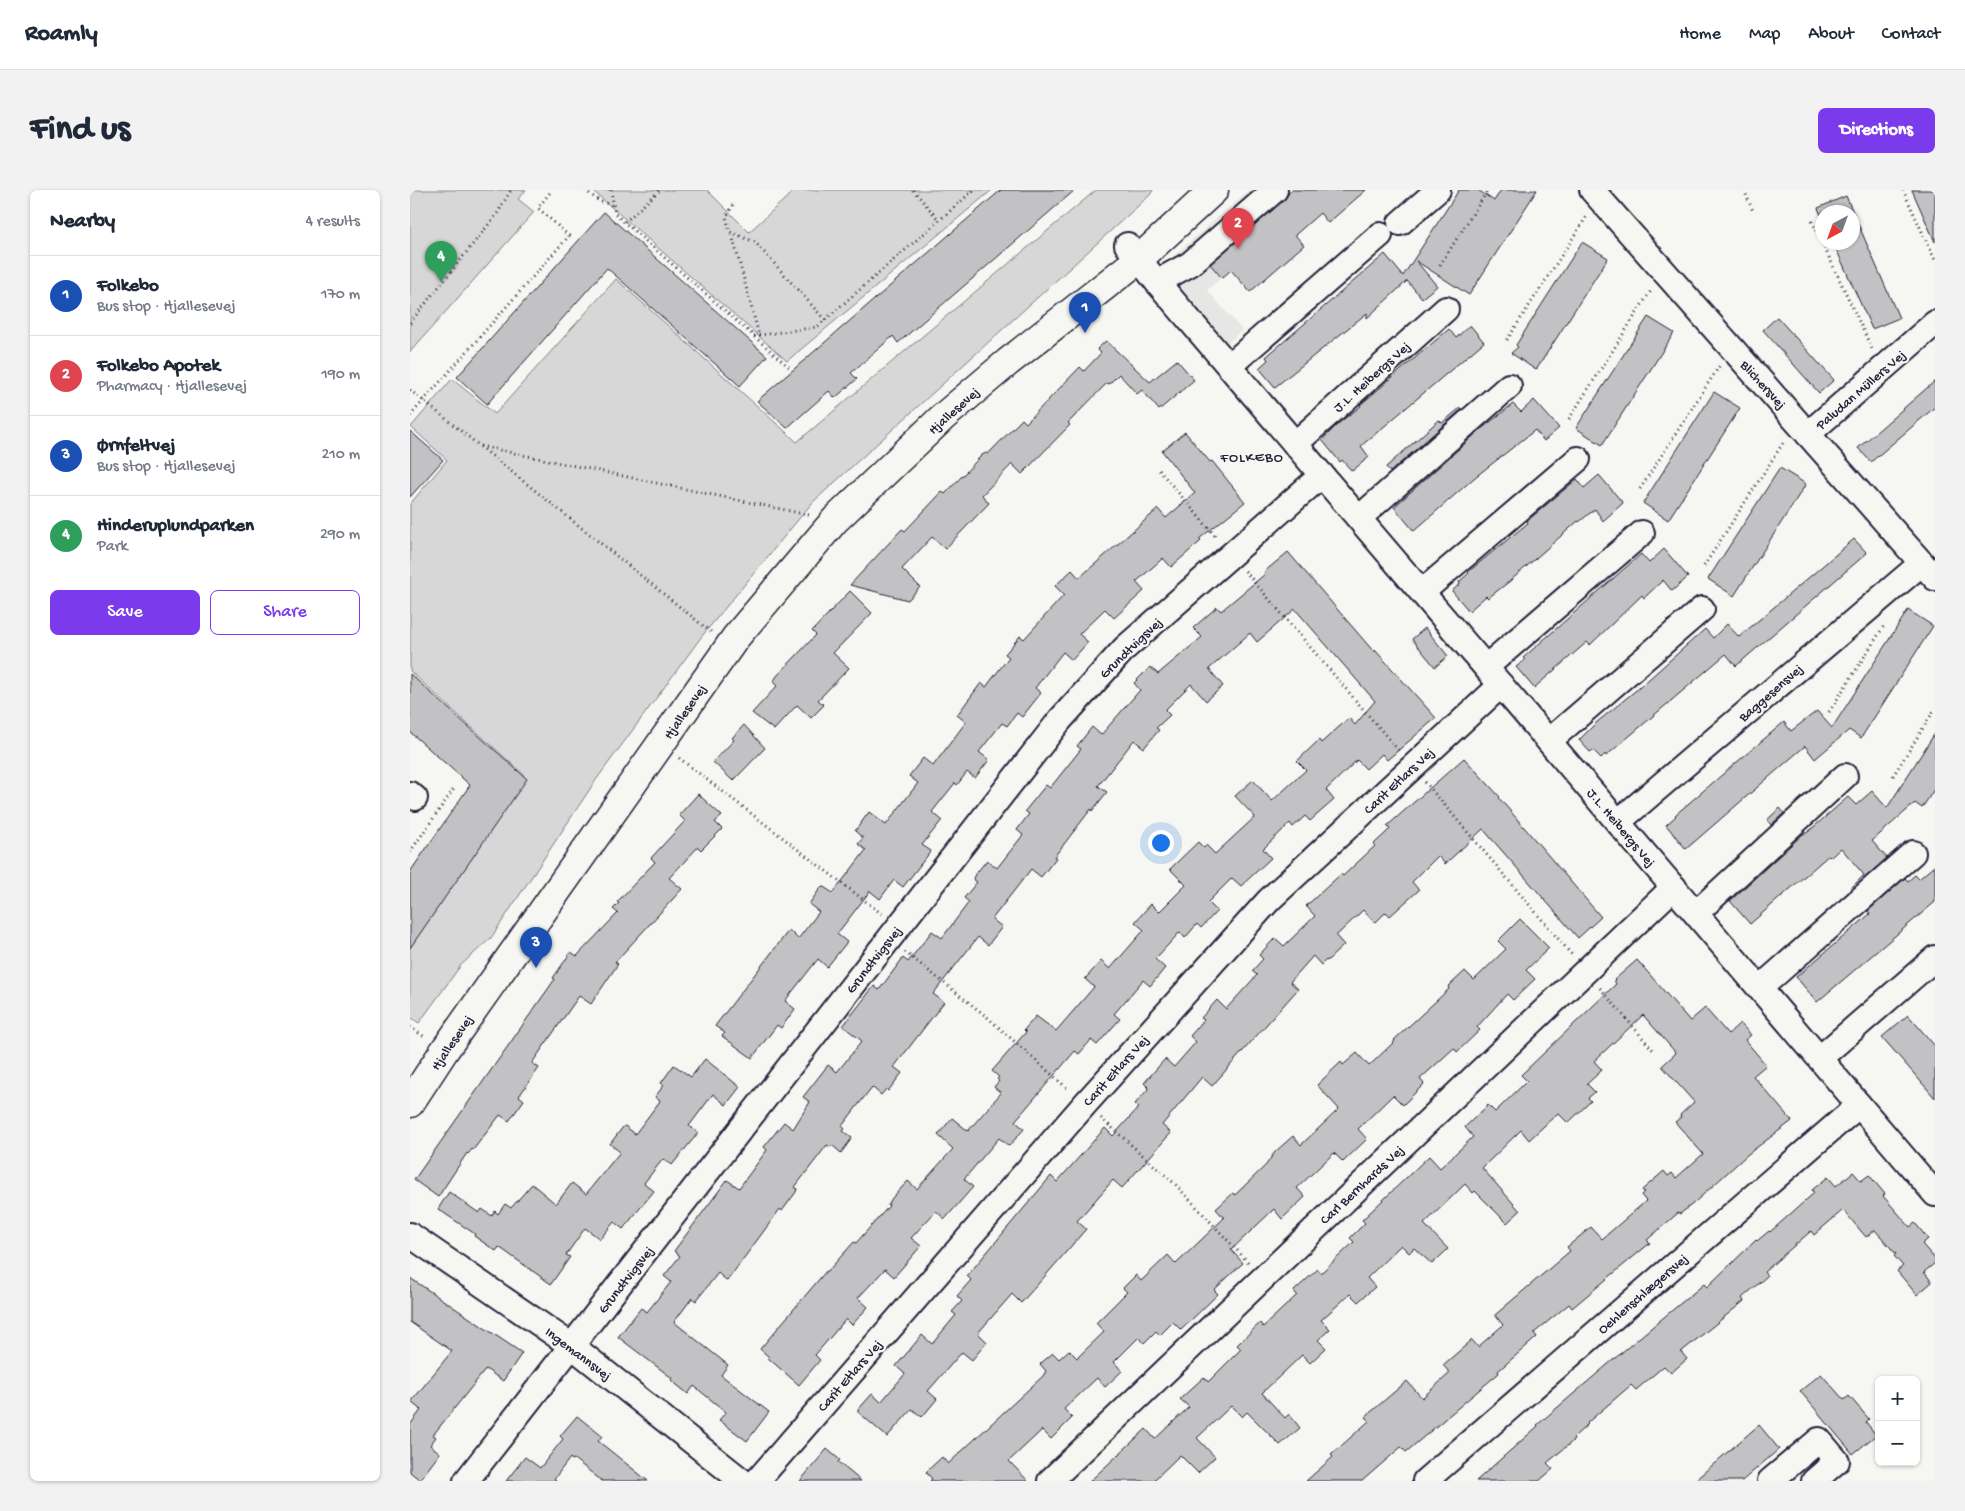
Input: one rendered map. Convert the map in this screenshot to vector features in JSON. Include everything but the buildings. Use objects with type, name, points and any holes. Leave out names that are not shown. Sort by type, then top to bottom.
[{"type":"main road","name":"Hjallesevej","points":[[1133,252],[1186,190]]},
{"type":"main road","name":"Hjallesevej","points":[[410,1103],[444,1051],[729,646],[835,520],[943,418],[1133,252],[1214,190]]},
{"type":"street","points":[[1157,282],[1190,264],[1275,190]]},
{"type":"street","points":[[1400,223],[1438,190]]},
{"type":"street","name":"Blichersvej","points":[[1596,194],[1928,570]]},
{"type":"street","points":[[1229,366],[1380,235]]},
{"type":"street","name":"J.L. Heibergs Vej","points":[[1133,252],[1935,1194]]},
{"type":"street","name":"J.L. Heibergs Vej","points":[[1295,444],[1446,309]]},
{"type":"street","name":"Paludan Müllers Vej","points":[[1802,428],[1882,370],[1935,323]]},
{"type":"street","points":[[1359,518],[1510,386]]},
{"type":"street","points":[[1422,592],[1578,458]]},
{"type":"street","name":"Grundtvigsvej","points":[[466,1481],[1060,720],[1125,648],[1322,475]]},
{"type":"street","points":[[1486,667],[1642,533]]},
{"type":"street","name":"Baggesensvej","points":[[1618,822],[1886,593],[1928,570]]},
{"type":"street","points":[[1549,741],[1702,609]]},
{"type":"street","name":"Carit Etlars Vej","points":[[757,1481],[1085,1104],[1269,900],[1501,685]]},
{"type":"street","points":[[1696,913],[1845,776]]},
{"type":"street","points":[[1760,988],[1913,853]]},
{"type":"street","name":"Carl Bernhards Vej","points":[[1050,1481],[1674,887]]},
{"type":"street","points":[[1820,1058],[1935,958]]},
{"type":"street","name":"Oehlenschlægersvej","points":[[1425,1481],[1859,1104]]},
{"type":"street","name":"Ingemannsvej","points":[[410,1235],[572,1346],[742,1481]]},
{"type":"street","points":[[1770,1481],[1819,1440],[1837,1461],[1814,1481]]},
{"type":"path","points":[[410,323],[497,214],[511,190]]},
{"type":"path","points":[[410,416],[569,236],[538,208],[552,190]]},
{"type":"path","points":[[585,190],[599,201],[614,206]]},
{"type":"path","points":[[611,190],[615,214],[788,367]]},
{"type":"path","points":[[625,222],[660,190]]},
{"type":"path","points":[[913,190],[939,220]]},
{"type":"path","points":[[754,336],[817,327],[974,190]]},
{"type":"path","points":[[1440,265],[1488,190]]},
{"type":"path","points":[[1744,190],[1753,211]]},
{"type":"path","points":[[1902,190],[1935,260]]},
{"type":"path","points":[[1508,340],[1596,194]]},
{"type":"path","points":[[733,205],[726,217],[728,230],[732,234],[759,336]]},
{"type":"path","points":[[1812,221],[1882,370]]},
{"type":"path","points":[[732,234],[749,238],[755,242],[825,320]]},
{"type":"path","points":[[1569,419],[1663,271]]},
{"type":"path","points":[[1640,488],[1731,347]]},
{"type":"path","points":[[410,390],[729,646]]},
{"type":"path","points":[[1704,566],[1802,428]]},
{"type":"path","points":[[480,446],[835,520]]},
{"type":"path","points":[[1829,712],[1892,614],[1886,593]]},
{"type":"path","points":[[1893,776],[1935,709]]},
{"type":"path","points":[[660,744],[898,927]]},
{"type":"path","points":[[410,852],[455,786]]},
{"type":"shaded area","points":[[410,190],[526,190],[518,199],[534,212],[410,352]]},
{"type":"shaded area","points":[[592,190],[707,190],[749,232],[795,190],[992,190],[787,361]]},
{"type":"shaded area","points":[[1096,190],[1153,190],[1150,195],[812,503],[702,636],[596,780],[491,938],[461,965],[419,1023],[410,1017],[410,941],[524,775],[410,671],[410,504],[447,460],[411,427],[452,379],[495,414],[616,279],[797,442]]},
{"type":"shaded area","points":[[1249,190],[1322,190],[1207,290],[1242,330],[1227,343],[1161,267]]},
{"type":"place","name":"Folkebo Apotek","points":[[1238,249]]},
{"type":"place","name":"Hinderuplundparken","points":[[441,282]]},
{"type":"place","name":"Folkebo","points":[[1085,333]]},
{"type":"place","name":"Ørnfeltvej","points":[[536,968]]},
{"type":"district","name":"FOLKEBO","points":[[1252,456]]}]
